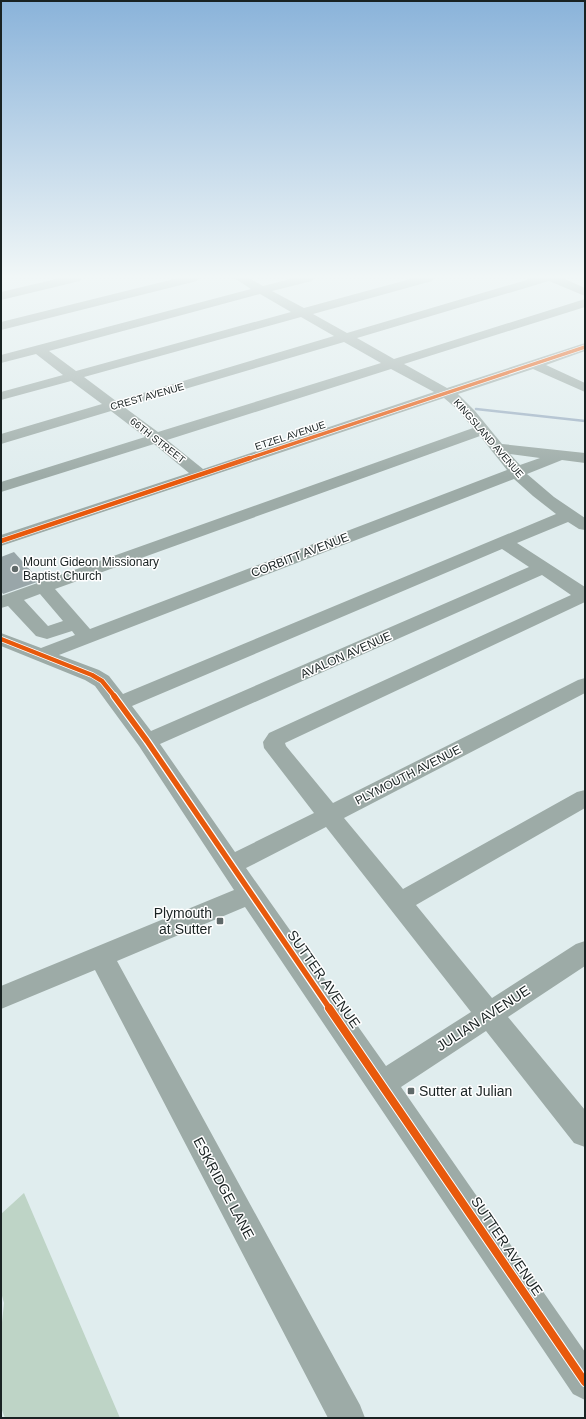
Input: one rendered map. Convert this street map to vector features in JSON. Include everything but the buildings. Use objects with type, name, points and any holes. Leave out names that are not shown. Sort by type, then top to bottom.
[{"type":"street","points":[[1,359],[56,344]]},
{"type":"street","points":[[1,396],[189,344]]},
{"type":"street","name":"CREST AVENUE","points":[[1,439],[322,344]]},
{"type":"street","name":"KINGSLAND AVENUE","points":[[359,344],[447,393],[459,402],[516,472],[546,498],[585,525]]},
{"type":"street","points":[[1,487],[456,344]]},
{"type":"street","name":"ETZEL AVENUE","points":[[1,541],[585,346]]},
{"type":"street","name":"66TH STREET","points":[[38,349],[156,438],[200,474]]},
{"type":"street","points":[[533,364],[585,388]]},
{"type":"street","points":[[6,600],[481,430]]},
{"type":"street","points":[[497,448],[585,458]]},
{"type":"street","name":"CORBITT AVENUE","points":[[40,655],[81,630],[561,455]]},
{"type":"street","points":[[120,703],[569,515]]},
{"type":"street","points":[[503,542],[585,595]]},
{"type":"street","name":"AVALON AVENUE","points":[[147,741],[190,724],[543,568]]},
{"type":"street","points":[[44,587],[81,630]]},
{"type":"street","points":[[585,595],[277,738],[274,742],[275,748],[329,816],[400,902],[585,1133]]},
{"type":"street","points":[[6,600],[47,634],[81,630]]},
{"type":"street","name":"SUTTER AVENUE","points":[[1,639],[97,678],[109,689],[147,741],[250,894],[382,1084],[585,1382]]},
{"type":"street","name":"PLYMOUTH AVENUE","points":[[231,865],[585,685]]},
{"type":"street","points":[[400,902],[585,798]]},
{"type":"street","points":[[1,998],[101,958],[250,894]]},
{"type":"street","name":"JULIAN AVENUE","points":[[382,1084],[585,952]]},
{"type":"street","name":"ESKRIDGE LANE","points":[[101,958],[346,1418]]},
{"type":"green space","points":[[24,1193],[120,1418],[5,1418],[1,1408],[1,1332],[4,1303],[1,1292],[1,1214]]},
{"type":"waterway","points":[[476,409],[585,421]]},
{"type":"cycle path","points":[[1,541],[585,347]]},
{"type":"cycle path","points":[[1,639],[92,675],[102,681],[109,689],[147,741],[250,894],[382,1084],[585,1382]]},
{"type":"place","name":"Mount Gideon Missionary Baptist Church","points":[[15,569]]},
{"type":"place","name":"Plymouth at Sutter","points":[[220,921]]},
{"type":"place","name":"Sutter at Julian","points":[[411,1091]]}]
